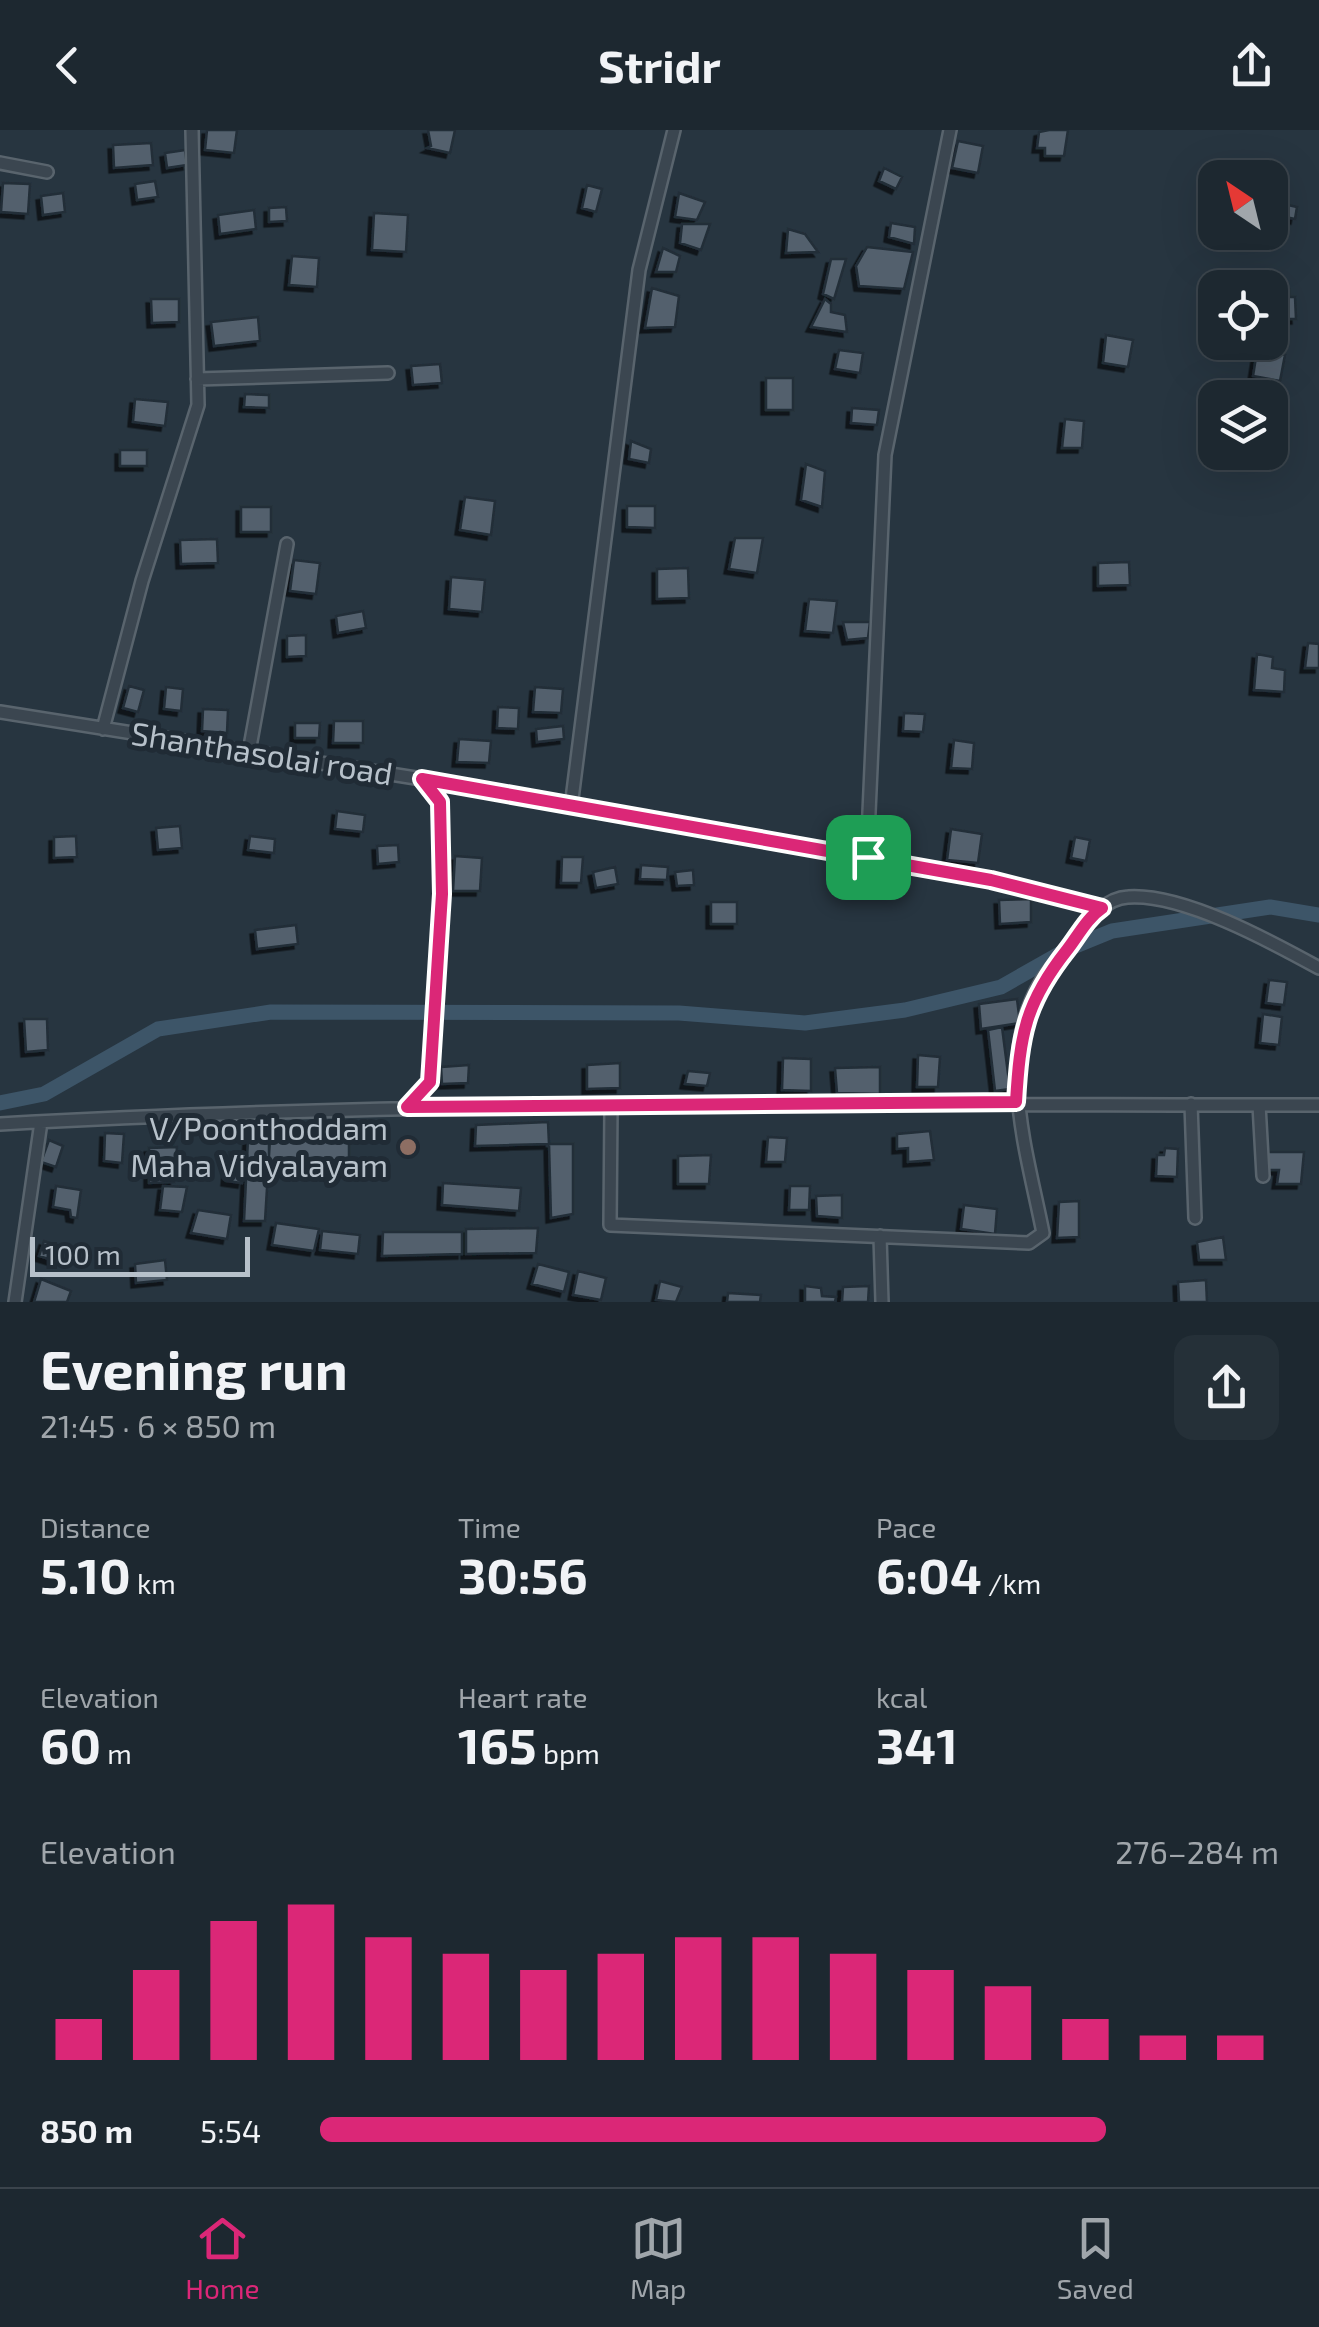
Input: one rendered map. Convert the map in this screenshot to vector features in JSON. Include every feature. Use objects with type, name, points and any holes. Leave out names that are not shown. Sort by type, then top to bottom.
[{"type":"street","points":[[103,729],[142,581],[198,405],[192,130]]},
{"type":"street","points":[[570,806],[639,270],[674,130]]},
{"type":"street","points":[[868,857],[885,455],[950,130]]},
{"type":"street","points":[[0,163],[47,172]]},
{"type":"street","points":[[197,379],[388,373]]},
{"type":"street","points":[[250,752],[287,544]]},
{"type":"street","name":"Shanthasolai road","points":[[0,712],[422,779],[440,802],[444,835],[430,1082],[407,1107]]},
{"type":"street","points":[[422,779],[991,880],[1102,908]]},
{"type":"street","points":[[612,1108],[610,1224],[1029,1243],[1043,1233],[1016,1102],[1019,1046],[1028,1008],[1043,978],[1102,908],[1123,896],[1165,898],[1319,968]]},
{"type":"street","points":[[0,1124],[407,1107],[1016,1102],[1319,1105]]},
{"type":"street","points":[[1191,1104],[1195,1218]]},
{"type":"street","points":[[1260,1105],[1263,1176]]},
{"type":"street","points":[[14,1302],[41,1122]]},
{"type":"street","points":[[880,1236],[882,1302]]},
{"type":"building","points":[[207,130],[237,130],[234,153],[205,150]]},
{"type":"building","points":[[428,130],[455,130],[450,153],[427,148],[431,146]]},
{"type":"building","points":[[1068,130],[1064,156],[1045,156],[1045,148],[1037,148],[1039,132]]},
{"type":"building","points":[[958,141],[983,146],[978,173],[952,168]]},
{"type":"building","points":[[151,143],[153,165],[114,168],[113,145]]},
{"type":"building","points":[[185,150],[187,165],[167,168],[165,153]]},
{"type":"building","points":[[884,168],[902,177],[896,189],[879,181]]},
{"type":"building","points":[[155,181],[158,197],[137,200],[135,184]]},
{"type":"building","points":[[3,183],[30,184],[28,214],[1,212]]},
{"type":"building","points":[[587,185],[602,189],[596,212],[582,208]]},
{"type":"building","points":[[63,193],[65,212],[43,215],[41,196]]},
{"type":"building","points":[[679,193],[705,202],[697,220],[675,217]]},
{"type":"building","points":[[1288,205],[1297,207],[1295,219],[1288,218]]},
{"type":"building","points":[[286,207],[287,221],[269,222],[269,208]]},
{"type":"building","points":[[254,210],[256,229],[220,234],[218,215]]},
{"type":"building","points":[[374,213],[408,215],[406,252],[372,250]]},
{"type":"building","points":[[891,223],[915,227],[914,244],[889,237]]},
{"type":"building","points":[[682,224],[710,224],[701,250],[680,243]]},
{"type":"building","points":[[788,229],[805,234],[818,252],[786,253]]},
{"type":"building","points":[[867,247],[913,252],[904,289],[859,286],[856,266]]},
{"type":"building","points":[[663,248],[680,256],[676,272],[656,272]]},
{"type":"building","points":[[292,256],[319,258],[317,287],[289,285]]},
{"type":"building","points":[[831,259],[846,259],[834,299],[823,294]]},
{"type":"building","points":[[652,288],[679,296],[675,327],[645,328]]},
{"type":"building","points":[[1288,290],[1289,297],[1295,297],[1296,319],[1288,319]]},
{"type":"building","points":[[151,299],[179,299],[179,322],[152,323]]},
{"type":"building","points":[[825,299],[831,304],[831,312],[845,315],[847,332],[811,327]]},
{"type":"building","points":[[258,317],[260,341],[214,346],[211,322]]},
{"type":"building","points":[[1106,335],[1133,340],[1128,367],[1103,363]]},
{"type":"building","points":[[839,350],[863,353],[860,373],[835,369]]},
{"type":"building","points":[[1256,360],[1284,360],[1280,380],[1253,376]]},
{"type":"building","points":[[440,364],[442,383],[413,385],[411,366]]},
{"type":"building","points":[[766,378],[793,378],[793,410],[766,410]]},
{"type":"building","points":[[245,394],[269,395],[269,408],[244,407]]},
{"type":"building","points":[[135,399],[168,402],[165,426],[133,422]]},
{"type":"building","points":[[852,408],[879,410],[877,425],[851,423]]},
{"type":"building","points":[[1065,419],[1084,421],[1082,448],[1062,448]]},
{"type":"building","points":[[631,441],[651,449],[649,463],[629,459]]},
{"type":"building","points":[[120,450],[147,450],[147,466],[120,466]]},
{"type":"building","points":[[806,464],[825,471],[822,507],[801,500]]},
{"type":"building","points":[[465,497],[495,501],[491,535],[460,530]]},
{"type":"building","points":[[627,506],[655,506],[655,528],[627,527]]},
{"type":"building","points":[[241,507],[271,507],[271,532],[241,532]]},
{"type":"building","points":[[735,538],[763,538],[757,573],[729,569]]},
{"type":"building","points":[[217,539],[218,563],[181,564],[180,540]]},
{"type":"building","points":[[294,560],[320,563],[316,594],[290,591]]},
{"type":"building","points":[[1129,562],[1130,585],[1098,586],[1098,563]]},
{"type":"building","points":[[688,568],[689,598],[657,599],[657,569]]},
{"type":"building","points":[[451,577],[485,580],[482,612],[449,609]]},
{"type":"building","points":[[809,599],[837,601],[833,633],[805,631]]},
{"type":"building","points":[[363,611],[366,628],[338,633],[336,616]]},
{"type":"building","points":[[843,622],[870,622],[868,638],[847,640]]},
{"type":"building","points":[[306,635],[306,656],[287,657],[287,636]]},
{"type":"building","points":[[1308,643],[1319,644],[1319,668],[1305,668]]},
{"type":"building","points":[[1257,654],[1273,657],[1272,668],[1285,670],[1284,692],[1254,690]]},
{"type":"building","points":[[129,686],[144,690],[138,712],[123,708]]},
{"type":"building","points":[[166,687],[183,689],[181,711],[164,709]]},
{"type":"building","points":[[535,687],[563,689],[561,713],[533,712]]},
{"type":"building","points":[[498,707],[519,708],[518,729],[497,728]]},
{"type":"building","points":[[203,709],[228,710],[227,733],[202,731]]},
{"type":"building","points":[[904,713],[925,714],[923,732],[903,731]]},
{"type":"building","points":[[334,721],[363,721],[363,743],[333,743]]},
{"type":"building","points":[[295,723],[320,723],[319,738],[295,738]]},
{"type":"building","points":[[563,726],[564,739],[537,742],[536,729]]},
{"type":"building","points":[[459,739],[491,741],[489,763],[457,762]]},
{"type":"building","points":[[954,740],[974,743],[972,769],[951,768]]},
{"type":"building","points":[[337,811],[365,815],[363,832],[335,829]]},
{"type":"building","points":[[180,826],[182,848],[158,850],[156,828]]},
{"type":"building","points":[[951,829],[982,834],[978,863],[947,860]]},
{"type":"building","points":[[76,836],[77,857],[54,858],[54,837]]},
{"type":"building","points":[[250,836],[275,839],[274,853],[248,850]]},
{"type":"building","points":[[1075,837],[1090,840],[1086,861],[1071,858]]},
{"type":"building","points":[[398,845],[399,862],[378,864],[377,846]]},
{"type":"building","points":[[455,856],[482,858],[480,891],[453,891]]},
{"type":"building","points":[[562,857],[583,857],[581,883],[561,883]]},
{"type":"building","points":[[641,865],[668,867],[667,880],[640,879]]},
{"type":"building","points":[[615,867],[618,884],[596,888],[593,872]]},
{"type":"building","points":[[693,870],[694,885],[677,886],[675,872]]},
{"type":"building","points":[[1031,899],[1031,922],[1000,924],[999,900]]},
{"type":"building","points":[[711,902],[737,902],[737,924],[711,924]]},
{"type":"building","points":[[296,925],[298,944],[257,949],[255,930]]},
{"type":"building","points":[[1269,980],[1287,982],[1284,1005],[1266,1003]]},
{"type":"building","points":[[1017,999],[1020,1023],[981,1029],[979,1004]]},
{"type":"building","points":[[1263,1014],[1282,1017],[1279,1045],[1260,1043]]},
{"type":"building","points":[[24,1019],[47,1019],[48,1050],[26,1052]]},
{"type":"building","points":[[1002,1027],[1010,1089],[995,1091],[988,1030]]},
{"type":"building","points":[[918,1055],[940,1057],[938,1087],[917,1087]]},
{"type":"building","points":[[783,1058],[811,1059],[811,1091],[782,1090]]},
{"type":"building","points":[[620,1063],[620,1088],[587,1089],[587,1065]]},
{"type":"building","points":[[469,1065],[468,1083],[442,1084],[441,1067]]},
{"type":"building","points":[[880,1067],[880,1094],[837,1093],[835,1068]]},
{"type":"building","points":[[688,1071],[710,1073],[707,1086],[685,1084]]},
{"type":"building","points":[[548,1122],[549,1144],[475,1146],[476,1125]]},
{"type":"building","points":[[930,1131],[934,1160],[908,1162],[908,1148],[897,1149],[897,1134]]},
{"type":"building","points":[[105,1133],[124,1134],[122,1163],[104,1161]]},
{"type":"building","points":[[349,1137],[349,1160],[269,1162],[269,1140]]},
{"type":"building","points":[[768,1137],[787,1138],[785,1162],[766,1162]]},
{"type":"building","points":[[248,1139],[270,1139],[265,1221],[244,1221]]},
{"type":"building","points":[[49,1140],[63,1146],[56,1167],[41,1162]]},
{"type":"building","points":[[549,1144],[573,1144],[573,1214],[551,1218]]},
{"type":"building","points":[[177,1147],[174,1182],[149,1183],[149,1148]]},
{"type":"building","points":[[1165,1148],[1178,1149],[1177,1177],[1156,1176],[1157,1155],[1164,1155]]},
{"type":"building","points":[[229,1152],[247,1154],[242,1183],[226,1181]]},
{"type":"building","points":[[1267,1152],[1304,1152],[1301,1184],[1277,1184],[1279,1170],[1266,1170]]},
{"type":"building","points":[[711,1155],[709,1184],[678,1184],[678,1156]]},
{"type":"building","points":[[443,1183],[521,1188],[519,1211],[442,1205]]},
{"type":"building","points":[[56,1186],[81,1190],[77,1218],[71,1217],[70,1210],[53,1207]]},
{"type":"building","points":[[163,1186],[187,1187],[182,1212],[160,1210]]},
{"type":"building","points":[[790,1186],[810,1186],[809,1210],[789,1210]]},
{"type":"building","points":[[842,1195],[842,1218],[817,1216],[816,1196]]},
{"type":"building","points":[[1079,1201],[1079,1237],[1057,1238],[1059,1202]]},
{"type":"building","points":[[964,1205],[997,1209],[995,1234],[961,1229]]},
{"type":"building","points":[[198,1210],[231,1215],[227,1239],[191,1233]]},
{"type":"building","points":[[276,1223],[319,1229],[314,1251],[272,1245]]},
{"type":"building","points":[[538,1228],[536,1253],[466,1254],[466,1229]]},
{"type":"building","points":[[322,1231],[360,1235],[358,1254],[320,1250]]},
{"type":"building","points":[[383,1232],[462,1232],[462,1254],[382,1256]]},
{"type":"building","points":[[1223,1237],[1226,1260],[1199,1260],[1197,1242]]},
{"type":"building","points":[[44,1241],[63,1247],[58,1262],[39,1256]]},
{"type":"building","points":[[165,1260],[167,1280],[136,1283],[135,1264]]},
{"type":"building","points":[[538,1264],[569,1272],[564,1292],[532,1284]]},
{"type":"building","points":[[578,1271],[606,1278],[601,1300],[573,1295]]},
{"type":"building","points":[[41,1279],[71,1291],[67,1302],[34,1302]]},
{"type":"building","points":[[1206,1280],[1207,1302],[1179,1302],[1178,1282]]},
{"type":"building","points":[[660,1281],[682,1287],[676,1302],[656,1300]]},
{"type":"building","points":[[805,1286],[821,1288],[822,1296],[836,1297],[835,1302],[805,1302]]},
{"type":"building","points":[[869,1286],[868,1302],[842,1302],[843,1287]]},
{"type":"building","points":[[728,1293],[761,1295],[760,1302],[727,1302]]},
{"type":"waterway","points":[[0,1103],[44,1094],[158,1029],[271,1012],[679,1013],[805,1023],[905,1010],[1001,987],[1068,949],[1112,931],[1270,907],[1319,915]]},
{"type":"place","name":"V/Poonthoddam Maha Vidyalayam","points":[[408,1147]]},
{"type":"route","points":[[422,779],[868,857],[991,880],[1102,908],[1043,978],[1028,1008],[1019,1046],[1016,1102],[407,1107],[430,1082],[442,894],[444,835],[440,802],[422,779]]}]
